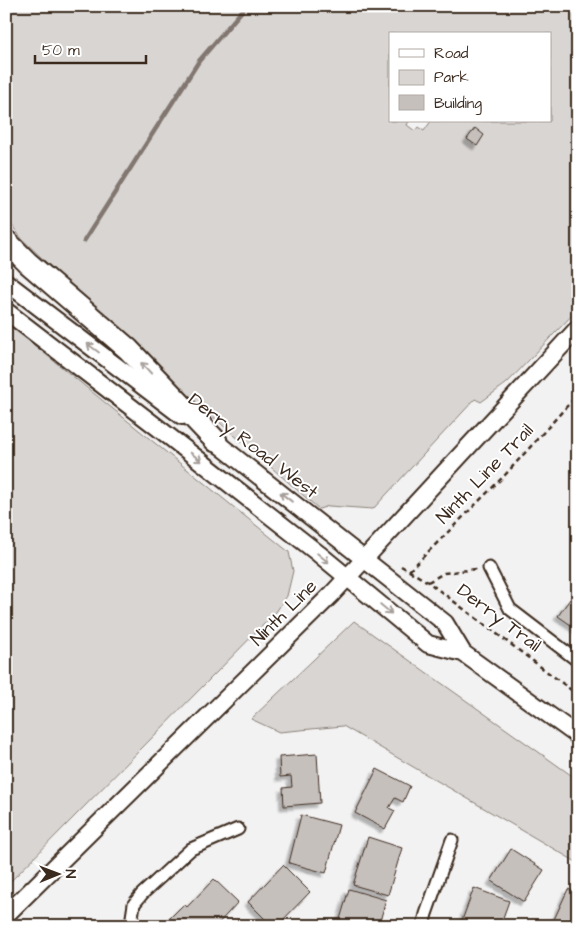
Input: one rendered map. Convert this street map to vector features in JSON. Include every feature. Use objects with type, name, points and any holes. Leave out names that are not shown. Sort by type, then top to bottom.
[{"type":"highway","points":[[6,241],[28,263],[128,349],[216,442]]},
{"type":"main road","name":"Derry Road West","points":[[6,282],[216,442],[445,623],[463,653]]},
{"type":"main road","name":"Derry Road West","points":[[6,311],[158,427],[428,644],[463,653],[578,736]]},
{"type":"main road","name":"Ninth Line","points":[[6,915],[348,578],[578,328]]},
{"type":"street","points":[[490,568],[510,609],[578,661]]},
{"type":"street","points":[[133,926],[134,904],[142,894],[191,850],[238,829]]},
{"type":"street","points":[[423,926],[452,840]]},
{"type":"path","name":"Ninth Line Trail","points":[[409,570],[505,475],[578,394]]},
{"type":"path","name":"Derry Trail","points":[[401,566],[428,582],[578,695]]},
{"type":"path","points":[[428,582],[444,573],[490,568]]},
{"type":"green space","points":[[6,6],[578,6],[578,309],[507,383],[481,402],[475,399],[373,509],[329,506],[319,509],[158,369],[22,239],[6,217]]},
{"type":"green space","points":[[6,322],[289,552],[293,571],[287,596],[276,612],[6,886]]},
{"type":"green space","points":[[354,621],[578,780],[578,863],[343,726],[279,732],[251,719]]},
{"type":"building","points":[[475,128],[484,135],[477,146],[467,139]]},
{"type":"building","points":[[570,599],[578,604],[578,630],[558,616]]},
{"type":"building","points":[[317,754],[320,803],[284,806],[283,788],[292,787],[291,776],[280,777],[279,757]]},
{"type":"building","points":[[377,769],[410,786],[403,802],[395,798],[389,808],[395,811],[385,829],[355,813]]},
{"type":"building","points":[[301,815],[339,825],[326,873],[289,863]]},
{"type":"building","points":[[368,837],[402,848],[388,895],[353,885]]},
{"type":"building","points":[[511,849],[544,870],[524,902],[491,881]]},
{"type":"building","points":[[283,865],[310,892],[277,926],[272,926],[248,902]]},
{"type":"building","points":[[214,879],[238,902],[216,926],[174,926],[168,920],[184,904],[187,907]]},
{"type":"building","points":[[474,888],[509,901],[500,926],[468,926],[461,923]]},
{"type":"building","points":[[349,889],[386,900],[380,921],[372,919],[370,926],[338,926]]},
{"type":"building","points":[[568,889],[578,893],[578,926],[551,926]]},
{"type":"waterway","points":[[84,241],[199,61],[246,6]]}]
